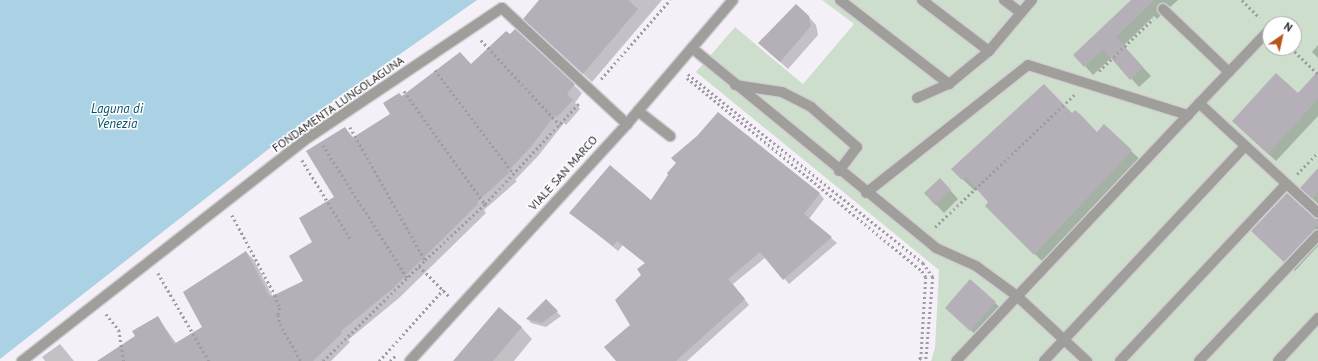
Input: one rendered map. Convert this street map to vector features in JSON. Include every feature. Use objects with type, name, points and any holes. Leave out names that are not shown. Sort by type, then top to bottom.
[{"type":"street","name":"VIALE SAN MARCO","points":[[410,361],[627,124],[733,0]]},
{"type":"street","points":[[840,0],[949,84]]},
{"type":"street","points":[[922,0],[989,51]]},
{"type":"street","points":[[1004,0],[1021,13]]},
{"type":"street","points":[[917,98],[949,84],[989,51],[1032,0]]},
{"type":"street","name":"FONDAMENTA LUNGOLAGUNA","points":[[22,361],[316,132],[502,8],[627,124]]},
{"type":"street","points":[[1163,8],[1229,72]]},
{"type":"street","points":[[956,361],[1229,72],[1262,32]]},
{"type":"street","points":[[692,48],[839,171],[936,248],[976,266],[1017,296],[1086,361]]},
{"type":"street","points":[[866,193],[1028,65],[1188,115]]},
{"type":"street","points":[[735,85],[782,92],[811,107],[860,145],[839,171]]},
{"type":"street","points":[[1199,103],[1318,213]]},
{"type":"street","points":[[638,110],[670,136]]},
{"type":"street","points":[[1044,361],[1245,146]]},
{"type":"street","points":[[1120,361],[1286,184]]},
{"type":"street","points":[[1199,361],[1318,235]]},
{"type":"street","points":[[1278,361],[1318,318]]},
{"type":"path","points":[[323,361],[408,279],[425,260],[485,204],[560,125],[670,0]]},
{"type":"path","points":[[1242,0],[1262,21]]},
{"type":"path","points":[[923,238],[1086,84],[1163,8]]},
{"type":"path","points":[[472,29],[560,125]]},
{"type":"path","points":[[1299,56],[1318,74]]},
{"type":"path","points":[[426,58],[513,173]]},
{"type":"path","points":[[678,65],[923,263],[932,277],[926,361]]},
{"type":"path","points":[[687,78],[922,271],[926,277],[921,358],[918,361]]},
{"type":"path","points":[[396,79],[485,204]]},
{"type":"path","points":[[343,114],[425,260]]},
{"type":"path","points":[[316,132],[408,279]]},
{"type":"path","points":[[295,148],[350,238]]},
{"type":"path","points":[[1286,184],[1318,152]]},
{"type":"path","points":[[224,203],[275,295],[280,308],[278,314],[280,324],[301,361]]},
{"type":"path","points":[[150,261],[209,361]]},
{"type":"path","points":[[419,266],[449,296]]},
{"type":"path","points":[[379,361],[443,290]]},
{"type":"path","points":[[99,301],[119,330],[124,361]]},
{"type":"green space","points":[[822,0],[1318,0],[1318,361],[931,361],[935,348],[939,270],[696,72],[735,27],[803,84],[854,24]]},
{"type":"water","name":"Laguna di Venezia","points":[[0,0],[477,0],[302,123],[0,359]]},
{"type":"building","points":[[539,0],[628,0],[638,9],[583,74],[523,19]]},
{"type":"building","points":[[1131,0],[1154,0],[1116,37],[1143,67],[1130,80],[1103,49],[1084,67],[1073,55]]},
{"type":"building","points":[[796,4],[809,16],[811,26],[780,62],[758,43]]},
{"type":"building","points":[[515,29],[575,84],[567,94],[573,100],[557,117],[555,115],[530,148],[508,171],[509,173],[477,202],[478,204],[391,290],[341,331],[342,333],[313,361],[97,361],[135,336],[132,331],[158,316],[174,344],[202,327],[183,292],[246,251],[270,297],[303,281],[289,256],[312,242],[299,218],[334,197],[306,151],[345,127],[352,138],[390,114],[383,103],[399,93],[402,96],[460,52],[471,64],[506,31],[510,34]]},
{"type":"building","points":[[1318,71],[1318,99],[1268,154],[1232,121],[1276,73],[1298,93]]},
{"type":"building","points":[[1044,84],[1072,113],[1075,110],[1097,132],[1104,124],[1132,150],[1034,255],[985,206],[988,202],[966,177],[962,180],[951,169]]},
{"type":"building","points":[[718,112],[820,193],[804,214],[832,237],[783,280],[760,252],[728,279],[745,299],[676,361],[616,361],[604,347],[630,325],[615,300],[641,275],[637,269],[645,263],[617,241],[613,246],[569,213],[610,165],[651,200],[668,175],[667,173],[676,163],[671,158],[697,136]]},
{"type":"building","points":[[1318,168],[1318,192],[1312,199],[1300,188]]},
{"type":"building","points":[[940,178],[951,190],[935,205],[924,193]]},
{"type":"building","points":[[1287,193],[1318,221],[1318,225],[1284,262],[1251,231]]},
{"type":"building","points":[[970,279],[996,302],[970,331],[945,308]]},
{"type":"building","points":[[546,299],[558,311],[542,323],[526,319]]},
{"type":"building","points":[[499,307],[522,327],[493,361],[453,361]]}]
